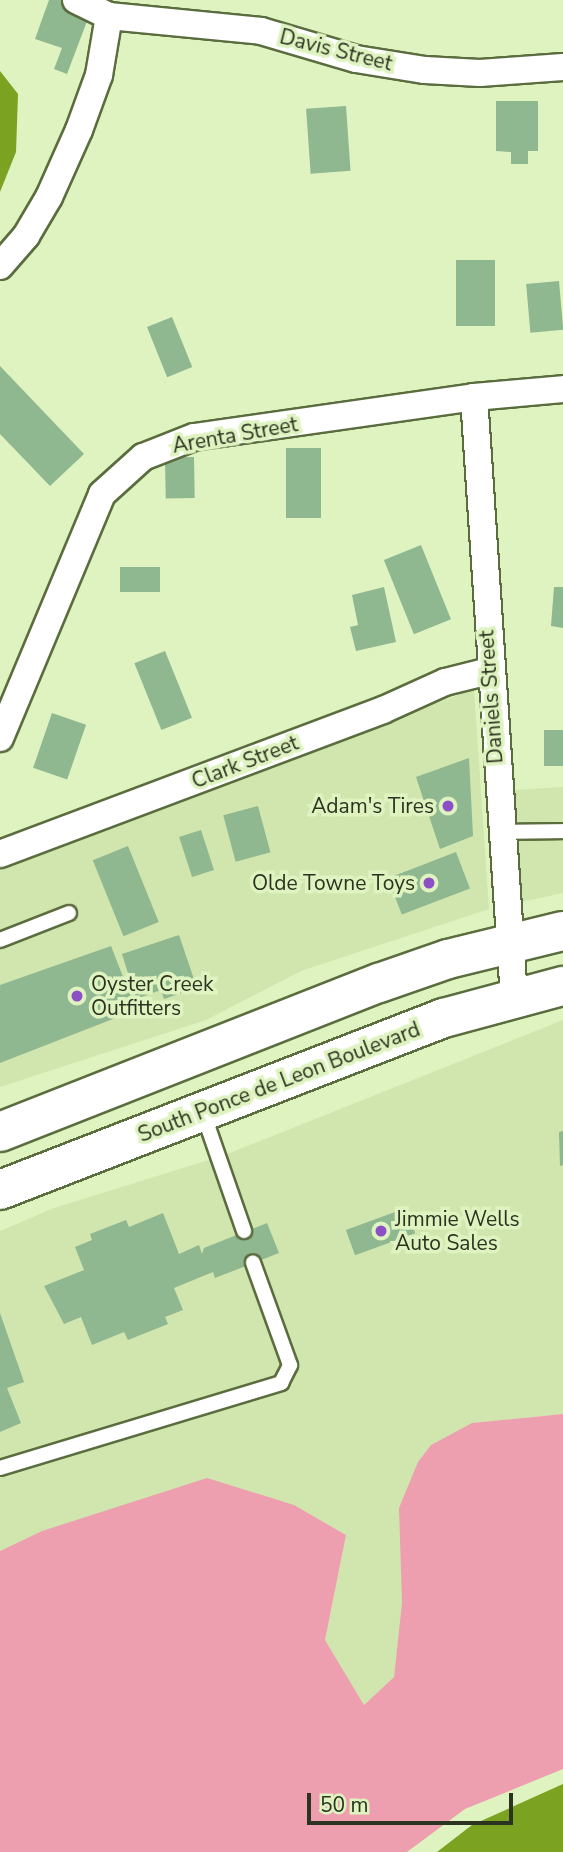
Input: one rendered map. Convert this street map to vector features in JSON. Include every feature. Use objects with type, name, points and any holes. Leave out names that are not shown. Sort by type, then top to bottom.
[{"type":"highway","points":[[0,1132],[379,983],[508,943],[563,931]]},
{"type":"highway","name":"South Ponce de Leon Boulevard","points":[[0,1190],[444,1018],[514,997],[563,986]]},
{"type":"street","points":[[0,266],[26,236],[49,197],[79,130],[99,75],[109,16],[76,0]]},
{"type":"street","name":"Davis Street","points":[[109,16],[261,31],[356,59],[425,70],[480,72],[563,67]]},
{"type":"street","name":"Arenta Street","points":[[0,738],[102,494],[143,457],[194,437],[474,397],[563,389]]},
{"type":"street","name":"Daniels Street","points":[[474,397],[489,671],[514,997]]},
{"type":"street","name":"Clark Street","points":[[0,853],[383,710],[445,682],[489,671]]},
{"type":"lane","points":[[500,832],[563,831]]},
{"type":"lane","points":[[0,940],[69,913]]},
{"type":"lane","points":[[202,1112],[244,1231]]},
{"type":"lane","points":[[0,1468],[281,1383],[290,1365],[253,1263]]},
{"type":"shaded area","points":[[0,71],[18,94],[16,152],[0,192]]},
{"type":"shaded area","points":[[474,689],[489,909],[301,971],[206,1020],[0,1087],[0,869]]},
{"type":"shaded area","points":[[563,787],[563,893],[521,902],[513,790]]},
{"type":"shaded area","points":[[563,1020],[563,1414],[472,1423],[402,1602],[394,1677],[364,1705],[325,1640],[346,1535],[294,1505],[42,1531],[0,1551],[0,1231],[54,1208],[225,1155]]},
{"type":"shaded area","points":[[563,1414],[563,1769],[465,1809],[407,1852],[0,1852],[0,1551],[42,1531],[207,1478],[294,1505],[346,1535],[325,1640],[364,1705],[394,1677],[402,1602],[399,1508],[418,1462],[431,1445],[472,1423]]},
{"type":"shaded area","points":[[563,1784],[563,1852],[437,1852],[472,1825]]},
{"type":"building","points":[[49,0],[70,0],[92,8],[67,74],[54,69],[62,48],[35,39]]},
{"type":"building","points":[[496,101],[538,101],[538,151],[528,151],[528,164],[511,164],[511,152],[496,151]]},
{"type":"building","points":[[346,106],[351,171],[311,174],[306,109]]},
{"type":"building","points":[[456,260],[495,260],[495,326],[456,326]]},
{"type":"building","points":[[559,281],[563,330],[530,333],[526,284]]},
{"type":"building","points":[[172,317],[192,367],[167,377],[147,327]]},
{"type":"building","points":[[0,366],[84,454],[50,486],[0,434]]},
{"type":"building","points":[[286,448],[321,448],[321,518],[286,518]]},
{"type":"building","points":[[194,457],[195,498],[166,498],[165,458]]},
{"type":"building","points":[[421,545],[451,619],[414,634],[384,560]]},
{"type":"building","points":[[120,567],[160,567],[160,592],[120,592]]},
{"type":"building","points":[[384,587],[396,642],[356,651],[350,627],[358,625],[352,595]]},
{"type":"building","points":[[554,587],[563,587],[563,628],[551,626]]},
{"type":"building","points":[[165,651],[192,718],[161,730],[134,663]]},
{"type":"building","points":[[52,713],[86,725],[67,780],[33,768]]},
{"type":"building","points":[[544,730],[563,730],[563,766],[544,766]]},
{"type":"building","name":"Adam's Tires","points":[[469,758],[473,836],[440,849],[416,777]]},
{"type":"building","points":[[258,806],[270,852],[236,862],[223,815]]},
{"type":"building","points":[[201,830],[214,870],[192,877],[179,837]]},
{"type":"building","points":[[128,846],[159,922],[123,936],[93,860]]},
{"type":"building","name":"Olde Towne Toys","points":[[456,852],[470,888],[402,915],[388,878]]},
{"type":"building","points":[[179,935],[197,988],[164,999],[161,990],[136,999],[122,954]]},
{"type":"building","points":[[111,946],[136,1010],[0,1063],[0,985]]},
{"type":"building","points":[[563,1131],[563,1165],[560,1166],[559,1132]]},
{"type":"building","name":"Jimmie Wells Auto Sales","points":[[406,1208],[415,1233],[355,1255],[346,1230]]},
{"type":"building","points":[[163,1213],[179,1254],[199,1245],[202,1254],[204,1248],[267,1223],[279,1253],[215,1278],[213,1272],[174,1288],[183,1310],[165,1317],[168,1324],[128,1340],[124,1332],[92,1345],[81,1317],[64,1324],[44,1286],[84,1270],[75,1247],[92,1240],[90,1234],[126,1220],[129,1227]]},
{"type":"building","points":[[0,1313],[24,1382],[7,1388],[21,1423],[0,1432]]},
{"type":"place","name":"Adam's Tires","points":[[448,806]]},
{"type":"place","name":"Olde Towne Toys","points":[[429,883]]},
{"type":"place","name":"Oyster Creek Outfitters","points":[[77,996]]},
{"type":"place","name":"Jimmie Wells Auto Sales","points":[[381,1231]]}]
